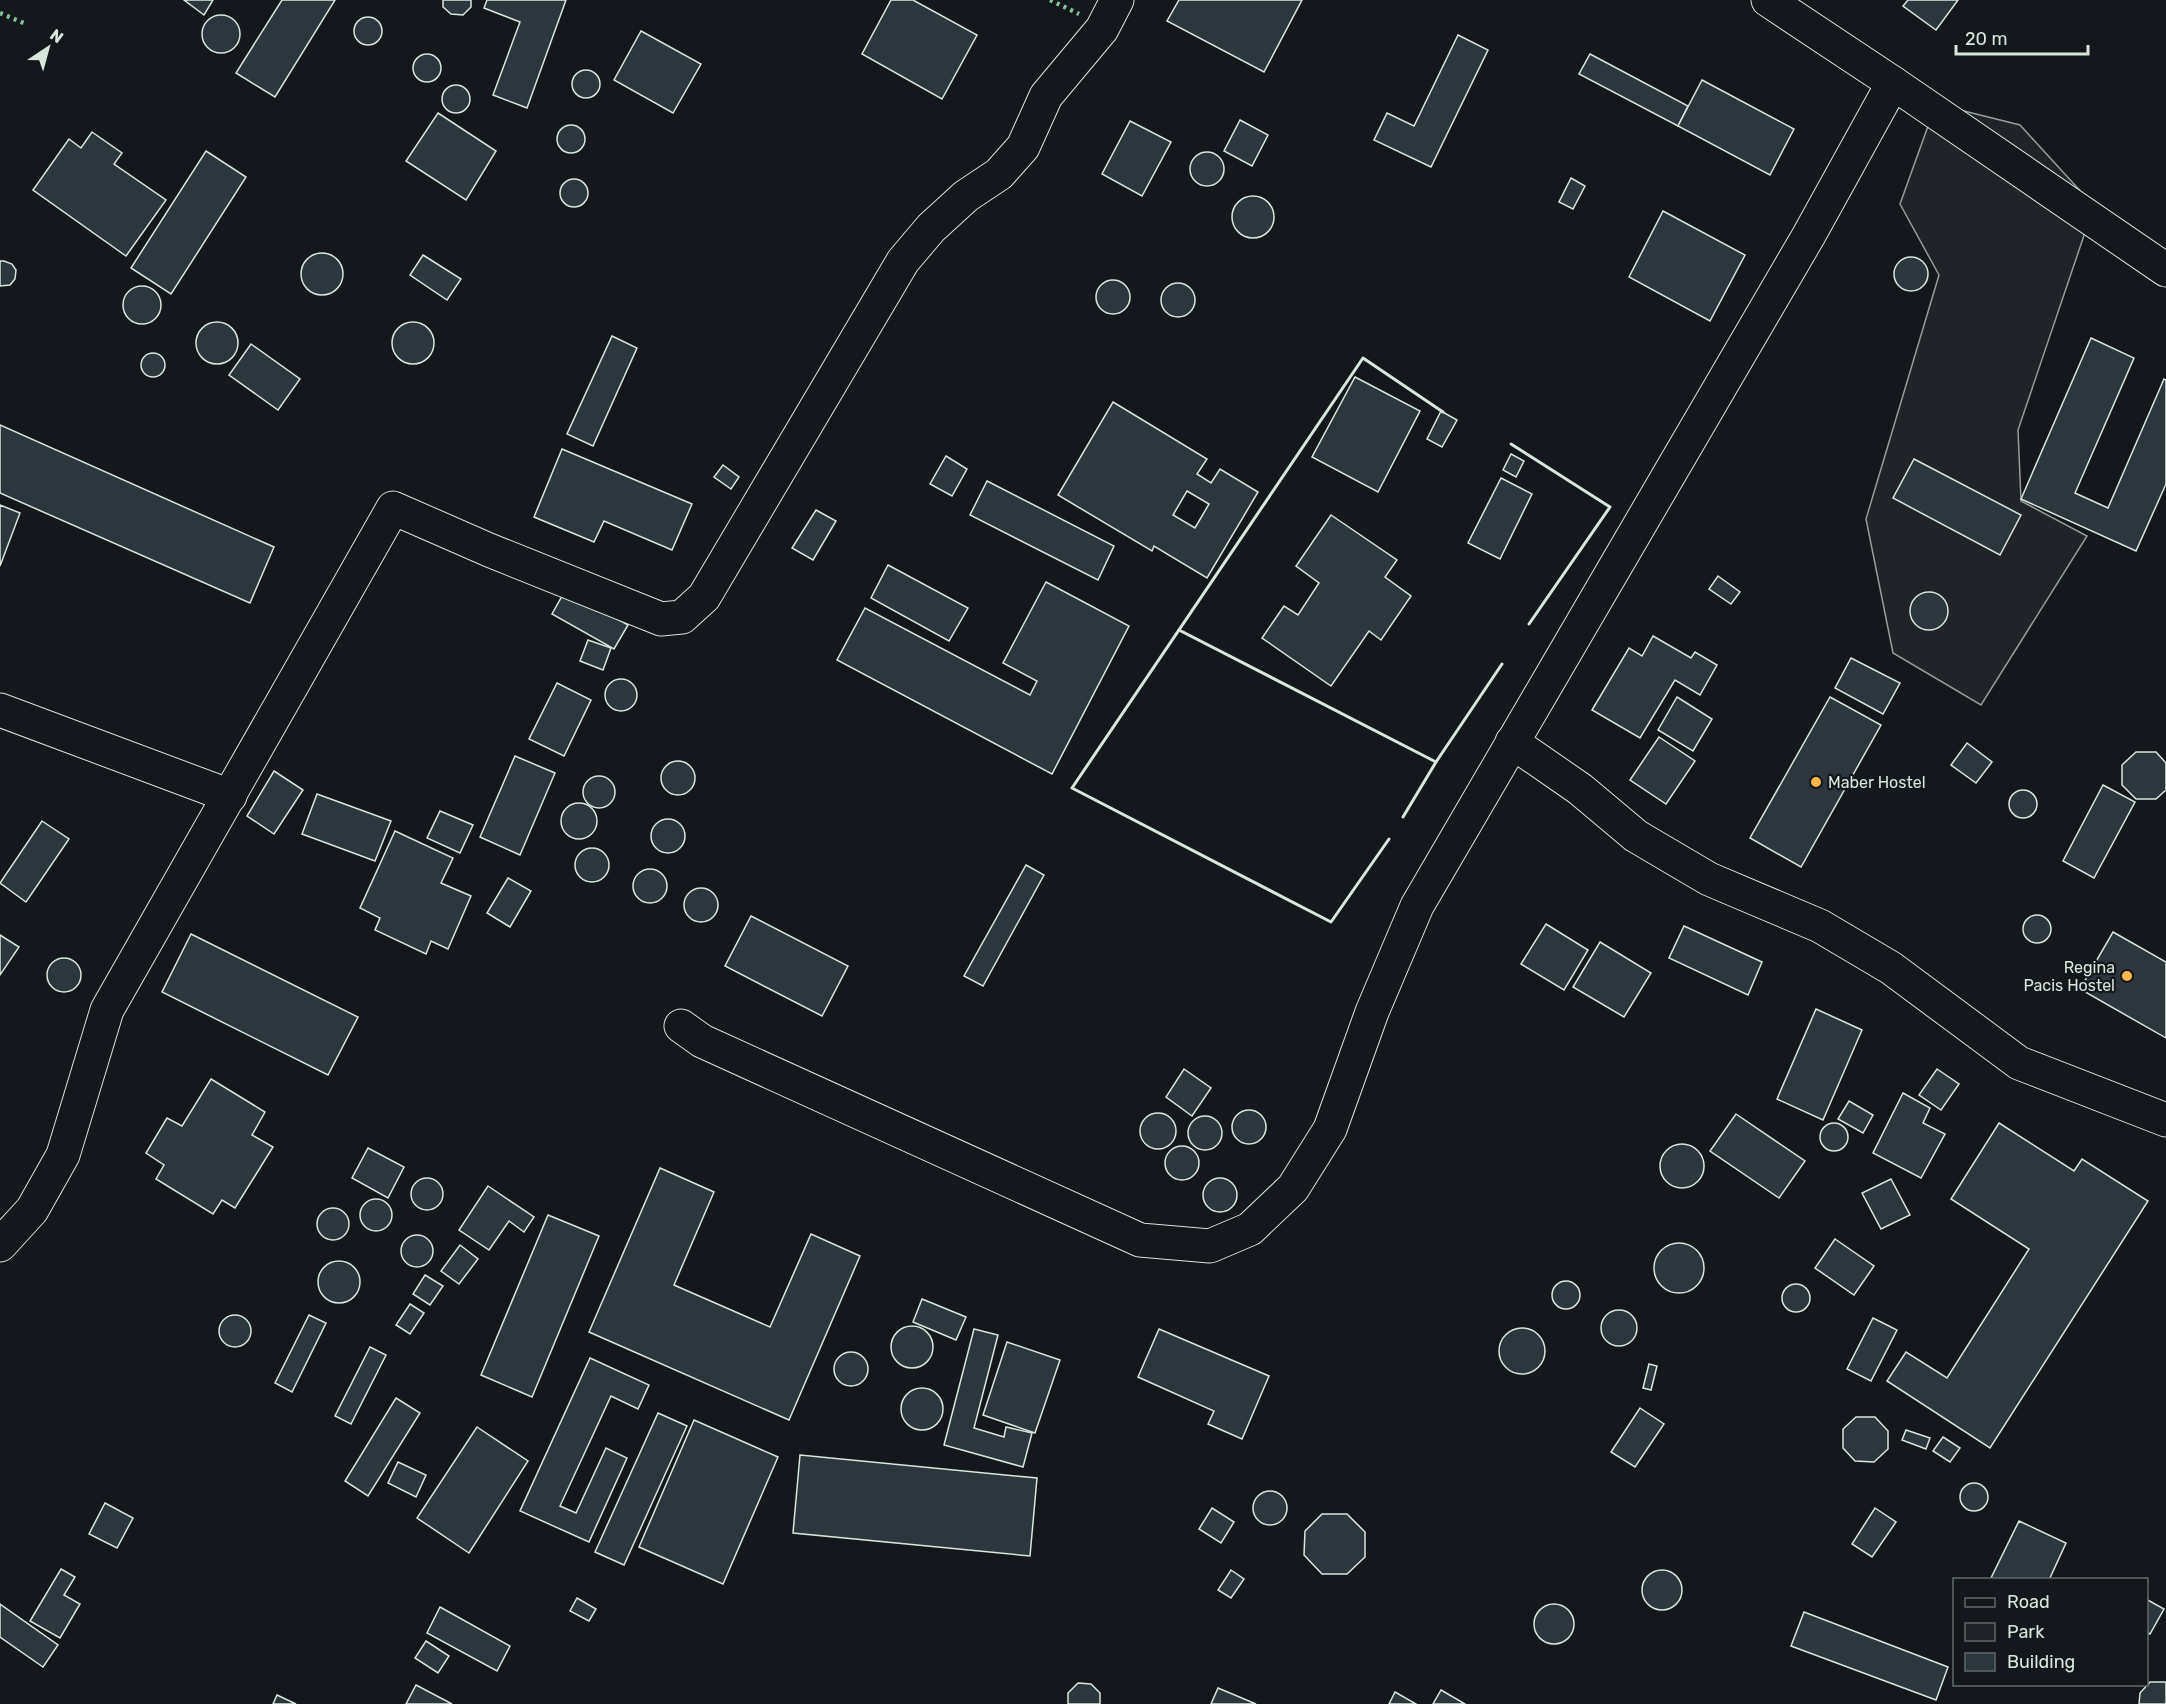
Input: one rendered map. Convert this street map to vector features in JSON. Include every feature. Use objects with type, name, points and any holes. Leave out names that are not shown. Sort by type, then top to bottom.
[{"type":"street","points":[[0,1245],[32,1210],[63,1155],[107,1010],[393,508],[489,550],[661,619],[682,617],[704,597],[903,261],[931,228],[966,196],[999,174],[1023,147],[1046,96],[1102,29],[1117,0]]},
{"type":"street","points":[[1768,0],[1804,9],[1893,83],[2166,270]]},
{"type":"street","points":[[681,1026],[702,1041],[1140,1240],[1209,1246],[1250,1229],[1293,1188],[1330,1129],[1372,1012],[1417,906],[1809,235],[1893,83]]},
{"type":"street","points":[[0,710],[230,796]]},
{"type":"street","points":[[1512,742],[1580,789],[1636,836],[1709,879],[1820,926],[1891,968],[2019,1063],[2166,1120]]},
{"type":"green space","points":[[1936,104],[2020,125],[2094,206],[2018,430],[2021,501],[2087,536],[1981,705],[1893,653],[1866,519],[1939,275],[1900,204]]},
{"type":"building","points":[[184,0],[213,0],[204,15]]},
{"type":"building","points":[[282,0],[335,0],[275,97],[236,73]]},
{"type":"building","points":[[443,0],[471,0],[471,7],[463,15],[451,14],[443,7]]},
{"type":"building","points":[[487,0],[566,0],[527,108],[493,95],[520,22],[484,8]]},
{"type":"building","points":[[891,0],[913,0],[977,35],[942,99],[862,54]]},
{"type":"building","points":[[1179,0],[1302,0],[1264,72],[1167,21]]},
{"type":"building","points":[[1908,0],[1958,0],[1936,30],[1903,6]]},
{"type":"building","points":[[221,15],[234,21],[240,34],[234,47],[221,53],[208,47],[202,34],[208,21]]},
{"type":"building","points":[[368,17],[378,21],[382,31],[378,41],[368,45],[358,41],[354,31],[358,21]]},
{"type":"building","points":[[641,31],[701,64],[673,113],[614,80]]},
{"type":"building","points":[[1458,35],[1488,50],[1431,167],[1374,140],[1387,113],[1414,126]]},
{"type":"building","points":[[427,54],[437,58],[441,68],[437,78],[427,82],[417,78],[413,68],[417,58]]},
{"type":"building","points":[[1590,54],[1688,106],[1678,126],[1579,74]]},
{"type":"building","points":[[586,70],[596,74],[600,84],[596,94],[586,98],[576,94],[572,84],[576,74]]},
{"type":"building","points":[[1702,80],[1794,129],[1770,175],[1678,126]]},
{"type":"building","points":[[456,85],[466,89],[470,99],[466,109],[456,113],[446,109],[442,99],[446,89]]},
{"type":"building","points":[[438,113],[496,151],[466,200],[406,161]]},
{"type":"building","points":[[1240,120],[1268,135],[1252,166],[1224,151]]},
{"type":"building","points":[[1130,121],[1171,142],[1142,196],[1102,174]]},
{"type":"building","points":[[571,125],[581,129],[585,139],[581,149],[571,153],[561,149],[557,139],[561,129]]},
{"type":"building","points":[[92,132],[122,153],[114,164],[166,200],[126,256],[33,190],[69,139],[81,148]]},
{"type":"building","points":[[206,151],[246,177],[171,294],[131,268]]},
{"type":"building","points":[[1207,152],[1219,157],[1224,169],[1219,181],[1207,186],[1195,181],[1190,169],[1195,157]]},
{"type":"building","points":[[1571,178],[1585,186],[1573,209],[1559,202]]},
{"type":"building","points":[[574,179],[584,183],[588,193],[584,203],[574,207],[564,203],[560,193],[564,183]]},
{"type":"building","points":[[1253,196],[1268,202],[1274,217],[1268,232],[1253,238],[1238,232],[1232,217],[1238,202]]},
{"type":"building","points":[[1663,211],[1745,255],[1710,321],[1629,277]]},
{"type":"building","points":[[322,253],[337,259],[343,274],[337,289],[322,295],[307,289],[301,274],[307,259]]},
{"type":"building","points":[[423,255],[461,279],[447,300],[410,275]]},
{"type":"building","points":[[1911,257],[1923,262],[1928,274],[1923,286],[1911,291],[1899,286],[1894,274],[1899,262]]},
{"type":"building","points":[[0,261],[12,264],[16,270],[15,279],[10,285],[0,286]]},
{"type":"building","points":[[1113,280],[1125,285],[1130,297],[1125,309],[1113,314],[1101,309],[1096,297],[1101,285]]},
{"type":"building","points":[[1178,283],[1190,288],[1195,300],[1190,312],[1178,317],[1166,312],[1161,300],[1166,288]]},
{"type":"building","points":[[142,286],[156,291],[161,305],[156,319],[142,324],[128,319],[123,305],[128,291]]},
{"type":"building","points":[[217,322],[232,328],[238,343],[232,358],[217,364],[202,358],[196,343],[202,328]]},
{"type":"building","points":[[413,322],[428,328],[434,343],[428,358],[413,364],[398,358],[392,343],[398,328]]},
{"type":"building","points":[[612,336],[637,348],[593,446],[567,434]]},
{"type":"building","points":[[2091,338],[2134,358],[2075,493],[2108,508],[2164,379],[2166,380],[2166,484],[2136,551],[2021,499]]},
{"type":"building","points":[[251,344],[300,379],[278,410],[229,375]]},
{"type":"building","points":[[153,353],[161,357],[165,365],[161,373],[153,377],[145,373],[141,365],[145,357]]},
{"type":"building","points":[[1355,377],[1420,411],[1378,492],[1312,457]]},
{"type":"building","points":[[1113,402],[1207,459],[1197,474],[1211,483],[1220,469],[1258,492],[1207,578],[1154,546],[1152,551],[1058,495]],"holes":[[[1187,491],[1209,504],[1195,528],[1173,515]]]},
{"type":"building","points":[[1441,411],[1457,420],[1442,447],[1427,439]]},
{"type":"building","points":[[0,425],[274,547],[250,603],[0,493]]},
{"type":"building","points":[[562,449],[692,504],[672,550],[604,521],[594,542],[534,517]]},
{"type":"building","points":[[1511,454],[1524,461],[1516,477],[1503,470]]},
{"type":"building","points":[[946,456],[967,469],[952,496],[930,484]]},
{"type":"building","points":[[1914,459],[2021,515],[2000,555],[1893,498]]},
{"type":"building","points":[[723,465],[739,477],[731,489],[714,477]]},
{"type":"building","points":[[1501,478],[1532,494],[1500,559],[1468,543]]},
{"type":"building","points":[[987,481],[1114,546],[1098,580],[970,515]]},
{"type":"building","points":[[0,505],[20,513],[0,566]]},
{"type":"building","points":[[816,510],[836,521],[813,560],[792,548]]},
{"type":"building","points":[[1331,515],[1397,560],[1385,577],[1411,596],[1381,640],[1369,631],[1331,686],[1262,638],[1284,606],[1298,615],[1319,583],[1296,566]]},
{"type":"building","points":[[888,565],[968,608],[949,641],[871,598]]},
{"type":"building","points":[[1718,576],[1740,592],[1731,604],[1709,589]]},
{"type":"building","points":[[1046,582],[1129,626],[1052,774],[837,660],[865,608],[1030,695],[1037,681],[1003,663]]},
{"type":"building","points":[[566,589],[628,625],[614,649],[552,614]]},
{"type":"building","points":[[1929,592],[1942,598],[1948,611],[1942,624],[1929,630],[1916,624],[1910,611],[1916,598]]},
{"type":"building","points":[[1653,636],[1691,658],[1695,652],[1717,665],[1700,695],[1675,680],[1640,738],[1592,710],[1629,648],[1642,656]]},
{"type":"building","points":[[588,640],[611,648],[603,670],[580,661]]},
{"type":"building","points":[[1851,658],[1900,683],[1883,714],[1835,688]]},
{"type":"building","points":[[621,679],[633,683],[637,695],[633,707],[621,711],[609,707],[605,695],[609,683]]},
{"type":"building","points":[[557,683],[591,700],[564,756],[529,739]]},
{"type":"building","points":[[1677,697],[1712,719],[1693,751],[1658,730]]},
{"type":"building","name":"Maber Hostel","points":[[1830,697],[1881,725],[1801,867],[1750,838]]},
{"type":"building","points":[[1659,737],[1695,761],[1666,804],[1630,780]]},
{"type":"building","points":[[1967,743],[1992,762],[1976,783],[1951,765]]},
{"type":"building","points":[[2136,752],[2156,752],[2166,763],[2166,790],[2156,799],[2136,799],[2122,785],[2122,765]]},
{"type":"building","points":[[515,756],[555,773],[520,855],[480,837]]},
{"type":"building","points":[[678,761],[690,766],[695,778],[690,790],[678,795],[666,790],[661,778],[666,766]]},
{"type":"building","points":[[274,771],[303,790],[274,834],[247,816]]},
{"type":"building","points":[[599,776],[610,781],[615,792],[610,803],[599,808],[588,803],[583,792],[588,781]]},
{"type":"building","points":[[2103,785],[2135,802],[2094,878],[2063,861]]},
{"type":"building","points":[[2023,790],[2033,794],[2037,804],[2033,814],[2023,818],[2013,814],[2009,804],[2013,794]]},
{"type":"building","points":[[317,794],[391,821],[375,861],[302,834]]},
{"type":"building","points":[[579,803],[592,808],[597,821],[592,834],[579,839],[566,834],[561,821],[566,808]]},
{"type":"building","points":[[440,811],[473,825],[460,853],[427,838]]},
{"type":"building","points":[[668,819],[680,824],[685,836],[680,848],[668,853],[656,848],[651,836],[656,824]]},
{"type":"building","points":[[42,821],[69,839],[26,902],[0,883]]},
{"type":"building","points":[[395,831],[453,858],[441,883],[471,896],[448,949],[431,941],[426,954],[375,930],[380,918],[360,908]]},
{"type":"building","points":[[592,848],[604,853],[609,865],[604,877],[592,882],[580,877],[575,865],[580,853]]},
{"type":"building","points":[[1026,865],[1044,875],[983,986],[964,976]]},
{"type":"building","points":[[650,869],[662,874],[667,886],[662,898],[650,903],[638,898],[633,886],[638,874]]},
{"type":"building","points":[[508,878],[531,891],[510,927],[487,913]]},
{"type":"building","points":[[701,888],[713,893],[718,905],[713,917],[701,922],[689,917],[684,905],[689,893]]},
{"type":"building","points":[[2037,915],[2047,919],[2051,929],[2047,939],[2037,943],[2027,939],[2023,929],[2027,919]]},
{"type":"building","points":[[751,916],[848,966],[822,1016],[725,966]]},
{"type":"building","points":[[1546,924],[1588,950],[1564,990],[1521,964]]},
{"type":"building","points":[[1684,926],[1762,962],[1748,995],[1669,958]]},
{"type":"building","name":"Regina Pacis Hostel","points":[[2113,932],[2166,962],[2166,1038],[2080,989]]},
{"type":"building","points":[[191,934],[358,1017],[328,1075],[162,992]]},
{"type":"building","points":[[0,935],[19,947],[0,975]]},
{"type":"building","points":[[1600,942],[1651,973],[1624,1017],[1573,987]]},
{"type":"building","points":[[64,958],[76,963],[81,975],[76,987],[64,992],[52,987],[47,975],[52,963]]},
{"type":"building","points":[[1816,1009],[1862,1030],[1823,1120],[1777,1099]]},
{"type":"building","points":[[1184,1069],[1211,1088],[1192,1116],[1166,1097]]},
{"type":"building","points":[[1937,1069],[1959,1084],[1941,1110],[1919,1095]]},
{"type":"building","points":[[211,1079],[265,1112],[252,1135],[273,1147],[235,1208],[222,1200],[213,1214],[156,1179],[164,1165],[146,1153],[167,1118],[182,1126]]},
{"type":"building","points":[[1903,1093],[1930,1108],[1923,1123],[1945,1134],[1921,1178],[1873,1153]]},
{"type":"building","points":[[1849,1101],[1873,1115],[1863,1133],[1838,1119]]},
{"type":"building","points":[[1249,1110],[1261,1115],[1266,1127],[1261,1139],[1249,1144],[1237,1139],[1232,1127],[1237,1115]]},
{"type":"building","points":[[1158,1113],[1170,1119],[1176,1131],[1170,1143],[1158,1149],[1146,1143],[1140,1131],[1146,1119]]},
{"type":"building","points":[[1736,1114],[1805,1161],[1779,1198],[1710,1151]]},
{"type":"building","points":[[1205,1116],[1217,1121],[1222,1133],[1217,1145],[1205,1150],[1193,1145],[1188,1133],[1193,1121]]},
{"type":"building","points":[[1834,1123],[1844,1127],[1848,1137],[1844,1147],[1834,1151],[1824,1147],[1820,1137],[1824,1127]]},
{"type":"building","points":[[1999,1123],[2074,1171],[2082,1159],[2148,1201],[1990,1448],[1887,1381],[1906,1352],[1947,1378],[2029,1249],[1951,1199]]},
{"type":"building","points":[[1682,1144],[1691,1145],[1698,1150],[1703,1157],[1703,1175],[1698,1182],[1691,1187],[1682,1188],[1673,1187],[1666,1182],[1661,1175],[1660,1166],[1661,1157],[1666,1150],[1673,1145]]},
{"type":"building","points":[[1182,1146],[1194,1151],[1199,1163],[1194,1175],[1182,1180],[1170,1175],[1165,1163],[1170,1151]]},
{"type":"building","points":[[368,1148],[404,1167],[388,1198],[352,1178]]},
{"type":"building","points":[[660,1168],[714,1192],[674,1285],[770,1327],[811,1234],[860,1256],[789,1420],[589,1332]]},
{"type":"building","points":[[427,1178],[439,1182],[443,1194],[439,1206],[427,1210],[415,1206],[411,1194],[415,1182]]},
{"type":"building","points":[[1220,1178],[1232,1183],[1237,1195],[1232,1207],[1220,1212],[1208,1207],[1203,1195],[1208,1183]]},
{"type":"building","points":[[1891,1179],[1910,1215],[1881,1229],[1862,1193]]},
{"type":"building","points":[[488,1186],[534,1217],[524,1232],[509,1221],[489,1250],[459,1230]]},
{"type":"building","points":[[376,1199],[387,1204],[392,1215],[387,1226],[376,1231],[365,1226],[360,1215],[365,1204]]},
{"type":"building","points":[[333,1208],[345,1212],[349,1224],[345,1236],[333,1240],[321,1236],[317,1224],[321,1212]]},
{"type":"building","points":[[548,1215],[599,1236],[532,1397],[481,1375]]},
{"type":"building","points":[[417,1235],[429,1239],[433,1251],[429,1263],[417,1267],[405,1263],[401,1251],[405,1239]]},
{"type":"building","points":[[1835,1239],[1874,1266],[1854,1295],[1815,1268]]},
{"type":"building","points":[[1679,1243],[1697,1250],[1704,1268],[1697,1286],[1679,1293],[1661,1286],[1654,1268],[1661,1250]]},
{"type":"building","points":[[460,1245],[478,1259],[459,1284],[441,1271]]},
{"type":"building","points":[[339,1261],[354,1267],[360,1282],[354,1297],[339,1303],[324,1297],[318,1282],[324,1267]]},
{"type":"building","points":[[425,1275],[443,1286],[430,1305],[413,1294]]},
{"type":"building","points":[[1566,1281],[1576,1285],[1580,1295],[1576,1305],[1566,1309],[1556,1305],[1552,1295],[1556,1285]]},
{"type":"building","points":[[1796,1284],[1806,1288],[1810,1298],[1806,1308],[1796,1312],[1786,1308],[1782,1298],[1786,1288]]},
{"type":"building","points":[[922,1299],[966,1317],[956,1340],[913,1322]]},
{"type":"building","points":[[410,1304],[424,1313],[410,1334],[396,1325]]},
{"type":"building","points":[[1619,1310],[1631,1316],[1637,1328],[1631,1340],[1619,1346],[1607,1340],[1601,1328],[1607,1316]]},
{"type":"building","points":[[235,1315],[247,1319],[251,1331],[247,1343],[235,1347],[223,1343],[219,1331],[223,1319]]},
{"type":"building","points":[[309,1315],[326,1323],[292,1392],[275,1383]]},
{"type":"building","points":[[1873,1318],[1897,1330],[1871,1381],[1847,1369]]},
{"type":"building","points":[[912,1326],[920,1327],[927,1332],[932,1339],[932,1355],[927,1362],[920,1367],[912,1368],[904,1367],[897,1362],[892,1355],[891,1347],[892,1339],[897,1332],[904,1327]]},
{"type":"building","points":[[1522,1328],[1538,1335],[1545,1351],[1538,1367],[1522,1374],[1506,1367],[1499,1351],[1506,1335]]},
{"type":"building","points":[[974,1329],[998,1335],[974,1428],[1004,1437],[1006,1427],[1032,1433],[1023,1467],[944,1445]]},
{"type":"building","points":[[1159,1329],[1269,1376],[1242,1439],[1208,1424],[1214,1411],[1138,1377]]},
{"type":"building","points":[[1007,1342],[1060,1360],[1035,1433],[983,1415]]},
{"type":"building","points":[[370,1347],[386,1355],[351,1424],[335,1416]]},
{"type":"building","points":[[851,1352],[863,1357],[868,1369],[863,1381],[851,1386],[839,1381],[834,1369],[839,1357]]},
{"type":"building","points":[[590,1358],[649,1385],[638,1409],[611,1396],[560,1506],[576,1513],[606,1448],[627,1458],[589,1542],[520,1511]]},
{"type":"building","points":[[1649,1364],[1657,1366],[1651,1390],[1643,1388]]},
{"type":"building","points":[[922,1388],[936,1395],[943,1409],[936,1423],[922,1430],[908,1423],[901,1409],[908,1395]]},
{"type":"building","points":[[396,1398],[420,1413],[368,1496],[345,1481]]},
{"type":"building","points":[[1640,1408],[1664,1424],[1635,1467],[1611,1452]]},
{"type":"building","points":[[658,1413],[687,1426],[624,1565],[595,1552]]},
{"type":"building","points":[[1856,1417],[1875,1417],[1888,1431],[1888,1449],[1874,1462],[1855,1461],[1843,1448],[1843,1429]]},
{"type":"building","points":[[694,1420],[778,1457],[723,1584],[639,1547]]},
{"type":"building","points":[[477,1427],[528,1461],[469,1553],[417,1518]]},
{"type":"building","points":[[1906,1430],[1930,1438],[1926,1449],[1902,1440]]},
{"type":"building","points":[[1943,1437],[1960,1448],[1950,1462],[1933,1451]]},
{"type":"building","points":[[800,1455],[1037,1478],[1030,1556],[793,1533]]},
{"type":"building","points":[[398,1462],[426,1475],[416,1497],[388,1483]]},
{"type":"building","points":[[1974,1483],[1984,1487],[1988,1497],[1984,1507],[1974,1511],[1964,1507],[1960,1497],[1964,1487]]},
{"type":"building","points":[[1270,1491],[1282,1496],[1287,1508],[1282,1520],[1270,1525],[1258,1520],[1253,1508],[1258,1496]]},
{"type":"building","points":[[105,1503],[133,1518],[117,1548],[89,1534]]},
{"type":"building","points":[[1212,1508],[1234,1522],[1221,1543],[1199,1529]]},
{"type":"building","points":[[1875,1508],[1896,1522],[1872,1557],[1852,1544]]},
{"type":"building","points":[[1322,1514],[1347,1514],[1365,1532],[1365,1557],[1347,1574],[1322,1574],[1304,1555],[1305,1531]]},
{"type":"building","points":[[2019,1521],[2066,1543],[2050,1578],[1991,1578]]},
{"type":"building","points":[[61,1569],[75,1577],[64,1595],[80,1604],[60,1638],[30,1621]]},
{"type":"building","points":[[1231,1570],[1244,1579],[1231,1598],[1218,1590]]},
{"type":"building","points":[[1662,1570],[1676,1576],[1682,1590],[1676,1604],[1662,1610],[1648,1604],[1642,1590],[1648,1576]]},
{"type":"building","points":[[577,1598],[596,1609],[589,1621],[570,1611]]},
{"type":"building","points":[[2148,1600],[2164,1609],[2150,1634],[2148,1633]]},
{"type":"building","points":[[0,1604],[58,1645],[43,1667],[0,1637]]},
{"type":"building","points":[[1554,1604],[1568,1610],[1574,1624],[1568,1638],[1554,1644],[1540,1638],[1534,1624],[1540,1610]]},
{"type":"building","points":[[440,1607],[510,1646],[497,1671],[427,1633]]},
{"type":"building","points":[[1804,1612],[1948,1667],[1936,1700],[1791,1646]]},
{"type":"building","points":[[426,1641],[449,1656],[438,1673],[415,1658]]},
{"type":"building","points":[[2150,1682],[2166,1682],[2166,1704],[2139,1704],[2140,1693]]},
{"type":"building","points":[[1078,1683],[1091,1684],[1100,1693],[1100,1704],[1068,1704],[1068,1693]]},
{"type":"building","points":[[416,1685],[452,1704],[406,1704]]},
{"type":"building","points":[[1218,1688],[1256,1704],[1211,1704]]},
{"type":"building","points":[[1441,1690],[1465,1704],[1433,1704]]},
{"type":"building","points":[[1395,1692],[1416,1704],[1389,1704]]},
{"type":"building","points":[[277,1695],[296,1704],[273,1704]]},
{"type":"hedge","points":[[1050,0],[1079,14]]},
{"type":"hedge","points":[[0,13],[26,24]]},
{"type":"wall","points":[[1389,839],[1331,922],[1072,788],[1363,358],[1443,412]]},
{"type":"wall","points":[[1511,444],[1610,507],[1529,624]]},
{"type":"wall","points":[[1179,630],[1436,762],[1403,817]]},
{"type":"wall","points":[[1436,762],[1502,664]]},
{"type":"place","name":"Maber Hostel","points":[[1816,782]]},
{"type":"place","name":"Regina Pacis Hostel","points":[[2127,976]]}]
